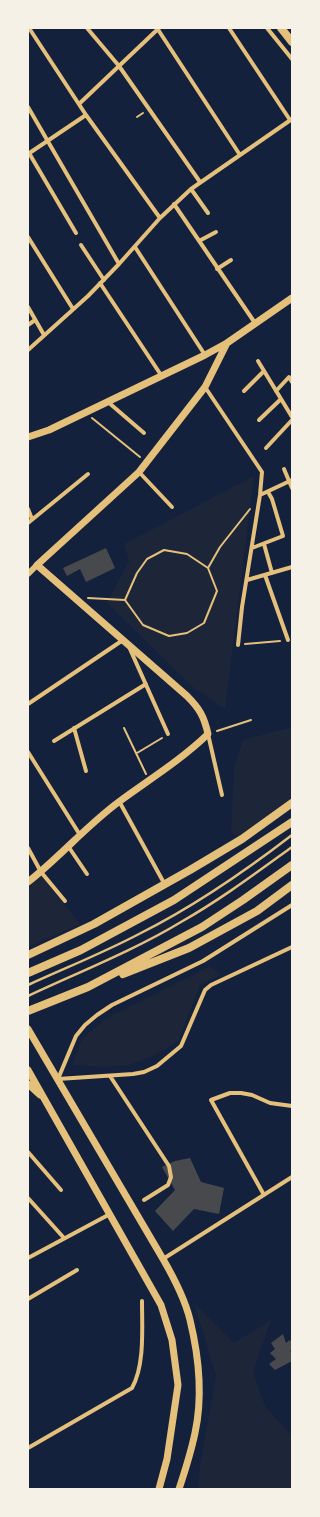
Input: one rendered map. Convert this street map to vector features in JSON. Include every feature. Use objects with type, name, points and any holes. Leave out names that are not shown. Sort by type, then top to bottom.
[{"type":"highway","points":[[281,28],[292,42]]},
{"type":"highway","points":[[28,955],[94,924],[178,877],[242,839],[292,803]]},
{"type":"highway","points":[[28,973],[81,950],[174,900],[292,822]]},
{"type":"highway","points":[[88,987],[202,927],[259,889],[292,864]]},
{"type":"highway","points":[[28,1011],[189,948],[257,911],[292,886]]},
{"type":"main road","points":[[28,437],[49,430],[205,354],[227,342],[292,298]]},
{"type":"main road","points":[[28,882],[119,801],[149,781],[208,734],[206,723],[200,709],[187,696],[37,565],[147,463],[205,387],[227,342]]},
{"type":"main road","points":[[28,1029],[176,1282],[190,1319],[198,1361],[199,1392],[195,1432],[179,1489]]},
{"type":"main road","points":[[28,1070],[161,1305],[172,1340],[178,1385],[167,1459],[159,1489]]},
{"type":"main road","points":[[28,1084],[44,1098]]},
{"type":"street","points":[[29,28],[86,115],[160,218]]},
{"type":"street","points":[[87,28],[119,66],[200,182]]},
{"type":"street","points":[[79,104],[158,28],[240,155]]},
{"type":"street","points":[[28,350],[104,280],[160,218],[191,189],[291,120],[229,28]]},
{"type":"street","points":[[267,28],[292,59]]},
{"type":"street","points":[[28,107],[119,264]]},
{"type":"street","points":[[76,233],[29,154],[86,115]]},
{"type":"street","points":[[191,189],[208,213]]},
{"type":"street","points":[[174,204],[255,323]]},
{"type":"street","points":[[199,242],[216,232]]},
{"type":"street","points":[[28,237],[30,244],[73,309]]},
{"type":"street","points":[[81,245],[104,280]]},
{"type":"street","points":[[135,247],[205,354]]},
{"type":"street","points":[[217,269],[231,260]]},
{"type":"street","points":[[100,283],[161,375]]},
{"type":"street","points":[[28,307],[44,335]]},
{"type":"street","points":[[28,325],[36,320]]},
{"type":"street","points":[[258,361],[292,417]]},
{"type":"street","points":[[244,391],[264,371]]},
{"type":"street","points":[[276,391],[289,377],[292,382]]},
{"type":"street","points":[[205,387],[262,472],[260,496],[238,645]]},
{"type":"street","points":[[259,420],[281,399]]},
{"type":"street","points":[[108,402],[144,434]]},
{"type":"street","points":[[266,448],[292,420]]},
{"type":"street","points":[[284,469],[291,481],[292,488]]},
{"type":"street","points":[[139,472],[172,507]]},
{"type":"street","points":[[28,523],[88,474]]},
{"type":"street","points":[[260,496],[291,481]]},
{"type":"street","points":[[252,548],[283,536],[272,499],[268,492]]},
{"type":"street","points":[[28,509],[32,519]]},
{"type":"street","points":[[264,544],[272,573]]},
{"type":"street","points":[[28,574],[37,565]]},
{"type":"street","points":[[247,580],[292,567]]},
{"type":"street","points":[[265,575],[288,640]]},
{"type":"street","points":[[28,704],[126,642],[168,734]]},
{"type":"street","points":[[54,741],[146,684]]},
{"type":"street","points":[[74,728],[86,771]]},
{"type":"street","points":[[208,734],[222,795]]},
{"type":"street","points":[[28,752],[80,835]]},
{"type":"street","points":[[119,801],[164,883]]},
{"type":"street","points":[[68,846],[87,874]]},
{"type":"street","points":[[28,848],[41,872],[65,901]]},
{"type":"street","points":[[292,905],[203,960],[112,1005],[97,1015],[85,1025],[76,1036],[58,1079],[110,1076],[144,1072],[157,1066],[180,1046],[205,990],[211,985],[292,947]]},
{"type":"street","points":[[110,1076],[169,1166],[171,1177],[168,1185],[144,1200]]},
{"type":"street","points":[[264,1195],[211,1100],[230,1093],[241,1093],[252,1095],[270,1103],[292,1106]]},
{"type":"street","points":[[28,1152],[61,1190]]},
{"type":"street","points":[[163,1259],[292,1177]]},
{"type":"street","points":[[28,1198],[64,1238]]},
{"type":"street","points":[[28,1258],[110,1214]]},
{"type":"street","points":[[28,1299],[77,1270]]},
{"type":"street","points":[[28,1448],[132,1388],[135,1384],[141,1356],[142,1301]]},
{"type":"lane","points":[[28,985],[139,934],[187,908],[292,835]]},
{"type":"lane","points":[[28,996],[138,946],[181,922],[233,889],[292,847]]},
{"type":"path","points":[[85,412],[147,463]]},
{"type":"path","points":[[208,568],[220,548],[260,496]]},
{"type":"path","points":[[164,550],[187,554],[208,568],[217,591],[204,623],[187,633],[169,636],[143,625],[125,600],[137,573],[146,560],[164,550]]},
{"type":"path","points":[[74,597],[125,600]]},
{"type":"path","points":[[238,645],[288,640]]},
{"type":"path","points":[[208,734],[251,720]]},
{"type":"path","points":[[124,728],[149,781]]},
{"type":"path","points":[[136,753],[168,734]]},
{"type":"shaded area","points":[[254,476],[225,709],[194,688],[107,603],[129,561],[124,544]]},
{"type":"shaded area","points":[[292,727],[292,799],[243,839],[231,833],[234,768],[243,740]]},
{"type":"shaded area","points":[[41,875],[80,924],[28,947],[28,887]]},
{"type":"shaded area","points":[[210,966],[221,975],[200,985],[178,1041],[155,1055],[129,1065],[104,1067],[72,1065],[82,1039],[105,1019]]},
{"type":"shaded area","points":[[194,1303],[234,1343],[271,1320],[253,1372],[265,1406],[292,1436],[292,1489],[198,1489],[200,1467],[216,1375]]},
{"type":"building","points":[[106,548],[115,568],[86,582],[80,569],[67,576],[63,568]]},
{"type":"building","points":[[190,1158],[201,1182],[224,1188],[219,1214],[194,1209],[173,1231],[155,1211],[175,1190],[162,1167],[175,1161]]},
{"type":"building","points":[[283,1334],[286,1343],[290,1340],[292,1342],[292,1349],[290,1351],[292,1353],[292,1361],[275,1370],[269,1364],[276,1359],[270,1353],[275,1349],[271,1343]]}]
